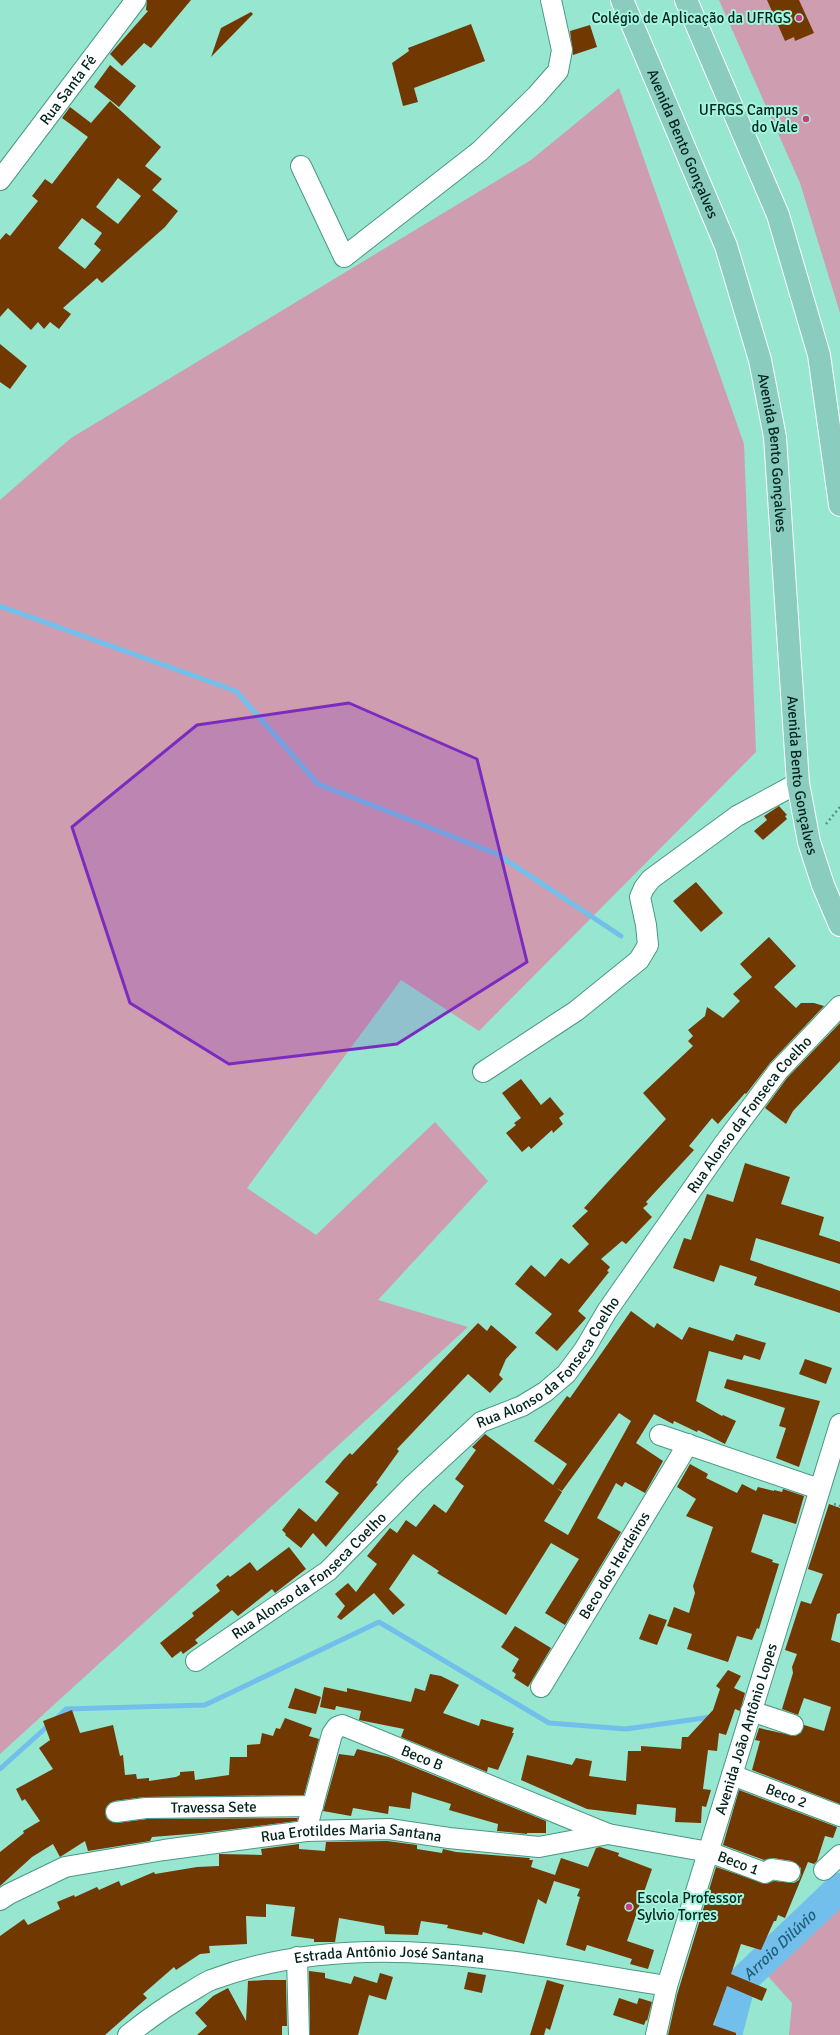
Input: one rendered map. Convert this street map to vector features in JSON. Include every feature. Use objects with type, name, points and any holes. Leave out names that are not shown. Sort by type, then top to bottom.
[{"type":"main road","name":"Avenida Bento Gonçalves","points":[[622,0],[726,246],[760,360],[775,437],[798,783],[809,842],[823,885],[840,925]]},
{"type":"main road","points":[[686,0],[778,215],[819,355],[840,505]]},
{"type":"street","name":"Rua Santa Fé","points":[[0,180],[136,0]]},
{"type":"street","points":[[301,166],[344,257],[480,151],[536,96],[558,72],[562,50],[551,0]]},
{"type":"street","points":[[483,1072],[576,1010],[639,960],[648,946],[646,925],[640,897],[644,888],[651,879],[737,816],[798,783]]},
{"type":"street","name":"Rua Alonso da Fonseca Coelho","points":[[196,1661],[328,1571],[414,1484],[481,1422],[522,1406],[545,1392],[566,1374],[584,1350],[607,1311],[718,1151],[778,1071],[840,1006]]},
{"type":"street","name":"Avenida João Antônio Lopes","points":[[656,2035],[667,1986],[840,1424]]},
{"type":"street","points":[[660,1435],[819,1489]]},
{"type":"street","name":"Beco dos Herdeiros","points":[[541,1687],[688,1444]]},
{"type":"street","points":[[751,1711],[793,1725]]},
{"type":"street","name":"Beco B","points":[[306,1831],[332,1734],[337,1727],[342,1725],[608,1834]]},
{"type":"street","name":"Beco 2","points":[[732,1775],[840,1816]]},
{"type":"street","name":"Travessa Sete","points":[[116,1812],[146,1808],[313,1806]]},
{"type":"street","name":"Rua Erotildes Maria Santana","points":[[0,1900],[9,1894],[65,1867],[164,1850],[306,1831],[389,1829],[449,1838],[539,1847],[608,1834],[709,1852]]},
{"type":"street","name":"Beco 1","points":[[709,1852],[765,1873],[771,1869],[790,1872]]},
{"type":"street","points":[[824,1870],[840,1855]]},
{"type":"street","name":"Estrada Antônio José Santana","points":[[128,2035],[160,2010],[210,1981],[258,1966],[297,1957],[362,1952],[467,1956],[667,1986]]},
{"type":"street","points":[[297,1957],[299,2035]]},
{"type":"highlighted area","points":[[349,703],[477,759],[527,962],[397,1044],[229,1064],[130,1003],[72,827],[197,725]]},
{"type":"shaded area","name":"UFRGS Campus do Vale","points":[[719,0],[840,0],[840,313],[800,183]]},
{"type":"shaded area","points":[[619,88],[744,444],[756,752],[479,1031],[401,980],[247,1188],[316,1235],[435,1122],[488,1181],[378,1300],[468,1327],[0,1754],[0,500],[71,438],[531,160]]},
{"type":"shaded area","points":[[840,1901],[840,2035],[789,2035],[792,2003],[766,1974]]},
{"type":"building","points":[[147,0],[191,0],[151,48],[144,43],[122,66],[110,54],[148,11],[146,10]]},
{"type":"building","points":[[767,0],[799,0],[814,33],[795,41],[794,37],[785,41]]},
{"type":"building","points":[[251,12],[253,14],[211,57],[221,28]]},
{"type":"building","points":[[471,24],[485,61],[414,88],[418,102],[403,106],[392,63],[409,51],[408,48]]},
{"type":"building","points":[[590,25],[597,47],[573,55],[570,31]]},
{"type":"building","points":[[110,65],[136,86],[119,107],[94,87]]},
{"type":"building","points":[[110,101],[161,147],[145,166],[162,179],[152,190],[178,211],[165,227],[102,283],[97,278],[63,308],[71,314],[59,329],[50,322],[44,329],[38,322],[31,330],[8,308],[0,317],[0,240],[6,233],[10,236],[38,201],[32,196],[45,179],[52,184],[88,137],[62,118],[70,107],[91,123]],"holes":[[[118,178],[141,196],[118,224],[96,207]],[[82,218],[102,233],[94,244],[101,250],[85,269],[58,248]]]},
{"type":"building","points":[[0,344],[27,366],[10,389],[0,382]]},
{"type":"building","points":[[779,806],[787,815],[785,816],[787,819],[763,840],[754,831],[767,820],[764,816]]},
{"type":"building","points":[[696,882],[723,913],[701,932],[673,901]]},
{"type":"building","points":[[769,937],[796,966],[774,987],[796,1008],[801,1003],[814,1003],[824,1006],[770,1063],[746,1094],[745,1093],[718,1124],[712,1118],[689,1146],[694,1150],[646,1202],[648,1204],[643,1208],[652,1217],[626,1244],[622,1241],[601,1259],[610,1267],[607,1271],[609,1272],[578,1311],[586,1318],[557,1351],[535,1333],[552,1314],[515,1284],[531,1265],[545,1277],[561,1258],[569,1264],[589,1244],[572,1226],[588,1211],[584,1208],[666,1119],[643,1093],[693,1046],[688,1041],[693,1036],[688,1030],[705,1016],[707,1007],[723,1018],[740,1001],[733,994],[752,977],[740,964]]},
{"type":"building","points":[[840,1023],[840,1061],[793,1111],[786,1124],[765,1108],[787,1078]]},
{"type":"building","points":[[521,1079],[541,1105],[550,1097],[564,1114],[559,1118],[563,1124],[553,1133],[552,1130],[531,1149],[529,1146],[522,1152],[506,1133],[516,1125],[514,1123],[521,1118],[502,1093]]},
{"type":"building","points":[[745,1163],[790,1177],[781,1204],[824,1217],[819,1235],[840,1242],[840,1264],[756,1238],[750,1260],[840,1291],[840,1313],[754,1285],[757,1277],[720,1265],[714,1282],[673,1268],[684,1238],[691,1240],[707,1194],[733,1202]]},
{"type":"building","points":[[631,1311],[654,1328],[657,1323],[682,1340],[689,1327],[733,1341],[736,1334],[766,1343],[760,1360],[744,1355],[742,1360],[709,1351],[696,1401],[722,1416],[723,1415],[736,1421],[725,1444],[698,1430],[697,1432],[674,1421],[673,1424],[654,1414],[636,1443],[663,1461],[645,1493],[625,1482],[622,1487],[616,1483],[597,1518],[621,1532],[565,1625],[545,1613],[579,1559],[551,1543],[506,1615],[437,1573],[439,1571],[413,1554],[389,1589],[405,1605],[393,1615],[374,1593],[341,1620],[337,1617],[345,1606],[335,1594],[348,1583],[356,1592],[377,1564],[367,1556],[390,1528],[397,1533],[406,1520],[416,1527],[434,1504],[446,1513],[464,1486],[455,1479],[476,1450],[472,1447],[485,1434],[553,1485],[567,1464],[534,1441],[567,1396],[570,1398]],"holes":[[[619,1413],[631,1421],[568,1535],[544,1521],[562,1492],[557,1488],[562,1491]]]},
{"type":"building","points":[[478,1323],[487,1331],[491,1325],[517,1347],[506,1359],[499,1375],[503,1379],[490,1393],[468,1374],[397,1449],[399,1451],[376,1483],[378,1484],[326,1547],[313,1533],[301,1548],[285,1535],[286,1534],[282,1530],[299,1508],[316,1522],[339,1493],[325,1482],[344,1459],[350,1453],[352,1455]]},
{"type":"building","points":[[805,1359],[832,1368],[826,1384],[799,1374]]},
{"type":"building","points":[[727,1379],[820,1401],[799,1467],[776,1458],[786,1428],[779,1426],[785,1408],[724,1388]]},
{"type":"building","points":[[690,1464],[708,1474],[706,1478],[737,1493],[742,1484],[756,1491],[758,1487],[782,1492],[783,1489],[804,1496],[796,1524],[763,1514],[751,1552],[773,1560],[772,1562],[779,1564],[759,1629],[757,1628],[752,1640],[737,1636],[728,1662],[687,1649],[692,1634],[667,1626],[674,1607],[689,1613],[695,1593],[693,1586],[713,1527],[686,1516],[696,1499],[677,1487]]},
{"type":"building","points":[[829,1504],[840,1508],[840,1613],[837,1614],[831,1640],[840,1643],[840,1804],[752,1770],[760,1741],[755,1740],[759,1728],[795,1736],[801,1733],[804,1725],[824,1731],[831,1707],[804,1698],[798,1715],[782,1709],[793,1673],[792,1667],[797,1654],[785,1650],[801,1601],[811,1604],[823,1574],[808,1569]]},
{"type":"building","points":[[289,1547],[306,1569],[275,1593],[272,1589],[238,1616],[232,1610],[195,1640],[198,1643],[183,1654],[181,1651],[172,1658],[160,1643],[194,1616],[192,1613],[220,1591],[216,1585],[228,1575],[230,1577],[250,1562],[257,1571]]},
{"type":"building","points":[[649,1614],[667,1620],[657,1645],[639,1639]]},
{"type":"building","points":[[515,1626],[551,1648],[528,1687],[514,1678],[516,1674],[512,1671],[519,1659],[501,1647]]},
{"type":"building","points":[[728,1670],[741,1676],[734,1688],[745,1693],[740,1711],[735,1709],[726,1735],[719,1733],[717,1751],[708,1750],[703,1789],[711,1790],[706,1807],[702,1806],[701,1823],[675,1822],[676,1808],[637,1804],[636,1815],[587,1809],[521,1780],[527,1755],[572,1765],[576,1758],[592,1761],[589,1776],[626,1781],[628,1751],[641,1751],[641,1746],[681,1749],[682,1737],[688,1737],[713,1710],[720,1689],[716,1686]]},
{"type":"building","points":[[430,1674],[441,1676],[459,1685],[443,1713],[479,1726],[481,1719],[514,1728],[512,1733],[514,1733],[498,1770],[488,1767],[487,1772],[401,1737],[404,1729],[359,1720],[361,1711],[336,1706],[335,1710],[320,1707],[324,1687],[347,1692],[347,1688],[411,1702],[415,1688],[425,1691]]},
{"type":"building","points":[[295,1688],[321,1697],[316,1714],[288,1708]]},
{"type":"building","points":[[72,1710],[80,1733],[113,1725],[120,1756],[123,1755],[125,1775],[136,1774],[137,1779],[149,1778],[149,1781],[176,1777],[180,1775],[180,1772],[194,1771],[195,1780],[229,1775],[230,1757],[247,1757],[247,1745],[260,1744],[262,1733],[273,1736],[276,1728],[280,1729],[285,1718],[312,1728],[309,1736],[319,1739],[304,1795],[145,1797],[114,1801],[106,1807],[105,1813],[107,1819],[117,1823],[147,1819],[298,1818],[297,1821],[202,1833],[152,1837],[150,1841],[88,1851],[85,1841],[60,1857],[53,1844],[32,1857],[0,1886],[0,1852],[24,1833],[23,1831],[40,1821],[25,1799],[22,1801],[16,1789],[53,1769],[39,1748],[50,1740],[43,1721]]},
{"type":"building","points":[[357,1749],[389,1757],[546,1821],[546,1833],[527,1834],[497,1831],[498,1824],[449,1810],[451,1804],[412,1792],[410,1809],[389,1806],[388,1814],[353,1808],[351,1816],[323,1811],[339,1754],[354,1756]]},
{"type":"building","points":[[739,1790],[837,1827],[833,1838],[825,1836],[817,1861],[814,1864],[808,1862],[785,1918],[778,1915],[761,1950],[741,1944],[731,1974],[767,1989],[762,2001],[727,1986],[713,2025],[736,2033],[736,2035],[668,2035],[677,1995],[716,1867],[766,1884],[774,1881],[794,1883],[799,1880],[801,1874],[801,1868],[792,1861],[773,1858],[764,1860],[723,1845]]},
{"type":"building","points":[[387,1841],[417,1845],[417,1849],[442,1853],[443,1849],[456,1852],[530,1858],[529,1860],[533,1860],[531,1867],[555,1875],[561,1858],[588,1867],[596,1848],[600,1847],[619,1853],[618,1856],[652,1869],[627,1941],[654,1950],[648,1969],[630,1964],[632,1959],[587,1945],[585,1951],[566,1945],[580,1897],[577,1896],[580,1889],[554,1881],[546,1904],[538,1899],[524,1944],[483,1932],[482,1935],[447,1928],[448,1925],[421,1921],[418,1935],[385,1934],[384,1926],[339,1918],[335,1942],[314,1942],[314,1939],[291,1936],[295,1907],[266,1904],[266,1917],[246,1916],[247,1944],[209,1946],[210,1953],[200,1954],[176,1970],[174,1967],[143,1994],[147,1998],[105,2035],[0,2035],[0,1936],[24,1919],[28,1925],[60,1909],[57,1902],[74,1895],[75,1897],[97,1887],[99,1890],[119,1881],[121,1886],[154,1872],[155,1874],[197,1867],[219,1866],[219,1854],[262,1855],[261,1849],[299,1844],[299,1849],[325,1851],[326,1842]]},
{"type":"building","points":[[309,1971],[325,1973],[325,1978],[351,1984],[354,1976],[377,1983],[380,1973],[393,1977],[386,2000],[369,1995],[358,2035],[310,2035]]},
{"type":"building","points":[[468,1972],[486,1975],[482,1993],[464,1989]]},
{"type":"building","points":[[286,1980],[287,2026],[282,2026],[282,2035],[197,2035],[207,2026],[195,2013],[213,1996],[228,1988],[246,2021],[248,1981]]},
{"type":"building","points":[[547,1980],[564,1985],[550,2030],[546,2028],[544,2035],[530,2035]]},
{"type":"building","points":[[619,1998],[637,2004],[639,1998],[652,2002],[647,2021],[646,2020],[644,2025],[613,2015]]},
{"type":"waterway","points":[[0,606],[236,691],[318,784],[497,854],[621,936]]},
{"type":"waterway","points":[[56,1719],[66,1709],[205,1705],[379,1622],[549,1723],[626,1729],[711,1717]]},
{"type":"waterway","points":[[0,1769],[50,1724]]},
{"type":"waterway","name":"Arroio Dilúvio","points":[[727,2035],[741,1982],[840,1888]]},
{"type":"place","name":"Colégio de Aplicação da UFRGS","points":[[799,18]]},
{"type":"place","name":"UFRGS Campus do Vale","points":[[806,119]]},
{"type":"place","name":"Escola Professor Sylvio Torres","points":[[629,1907]]}]
